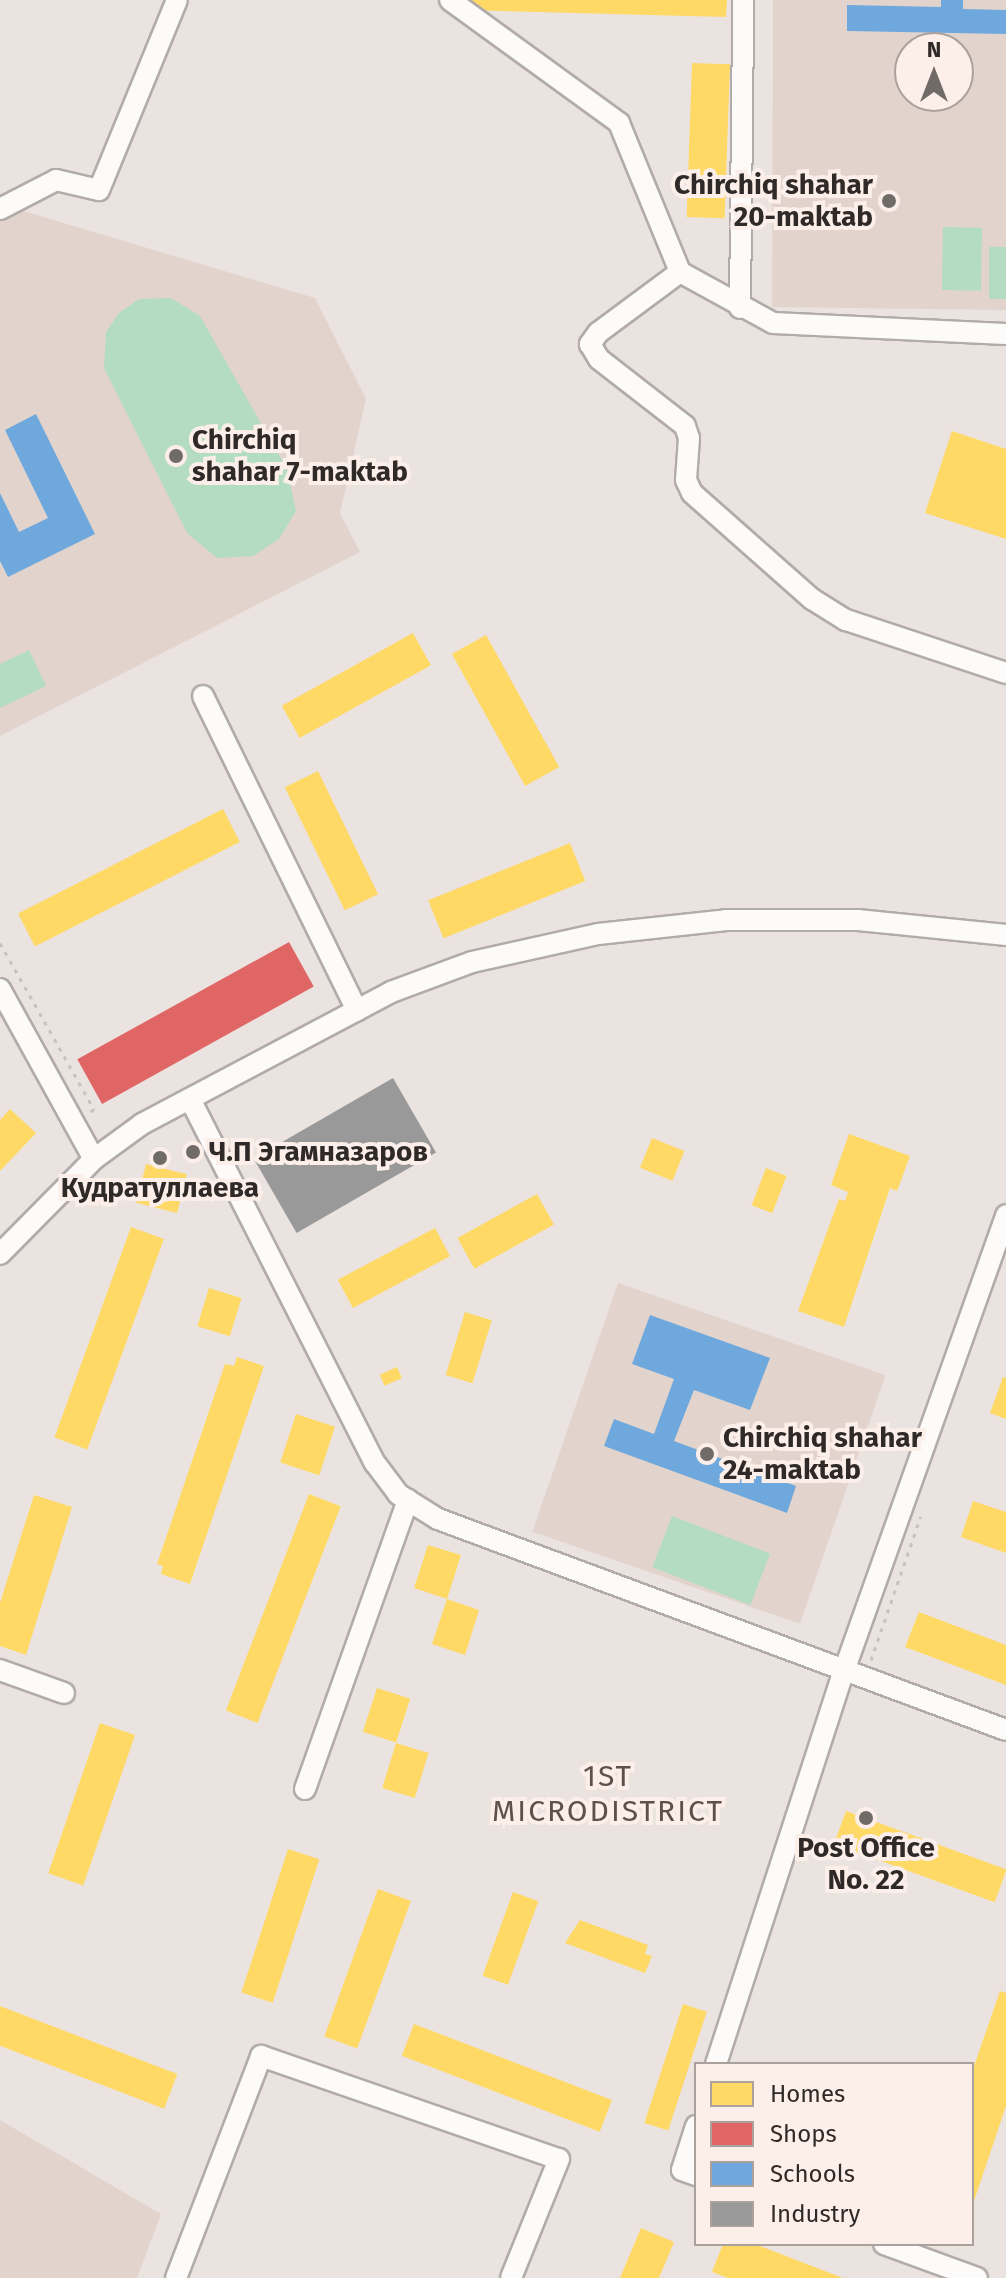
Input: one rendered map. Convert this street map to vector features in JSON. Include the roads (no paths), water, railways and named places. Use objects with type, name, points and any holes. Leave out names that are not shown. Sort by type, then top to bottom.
[{"type":"street","points":[[0,209],[56,180],[99,190],[177,0]]},
{"type":"street","points":[[450,0],[619,123],[680,272],[740,308],[773,323],[1006,334]]},
{"type":"street","points":[[740,308],[743,0]]},
{"type":"street","points":[[680,272],[598,333],[590,344],[599,359],[685,426],[689,438],[686,480],[692,493],[812,599],[846,620],[1006,673]]},
{"type":"street","points":[[203,696],[357,1010]]},
{"type":"street","points":[[0,1254],[94,1159],[190,1099],[357,1010],[472,962],[567,940],[663,926],[793,918],[1006,935]]},
{"type":"street","points":[[0,989],[94,1159]]},
{"type":"street","points":[[190,1099],[375,1463],[408,1500],[438,1519],[1006,1730]]},
{"type":"street","points":[[717,2062],[844,1671],[1006,1215]]},
{"type":"street","points":[[305,1789],[408,1500]]},
{"type":"street","points":[[0,1670],[64,1693]]},
{"type":"street","points":[[176,2278],[261,2056],[559,2159],[511,2278]]},
{"type":"street","points":[[694,2132],[682,2170],[694,2174]]},
{"type":"street","points":[[889,2246],[977,2278]]},
{"type":"place","name":"Chirchiq shahar 20-maktab","points":[[889,201]]},
{"type":"place","name":"Chirchiq shahar 7-maktab","points":[[176,456]]},
{"type":"place","name":"Ч.П Эгамназаров","points":[[193,1152]]},
{"type":"place","name":"Кудратуллаева","points":[[160,1158]]},
{"type":"place","name":"Chirchiq shahar 24-maktab","points":[[707,1454]]},
{"type":"place","name":"Post Office No. 22","points":[[866,1818]]},
{"type":"district","name":"1ST MICRODISTRICT","points":[[608,1793]]}]
